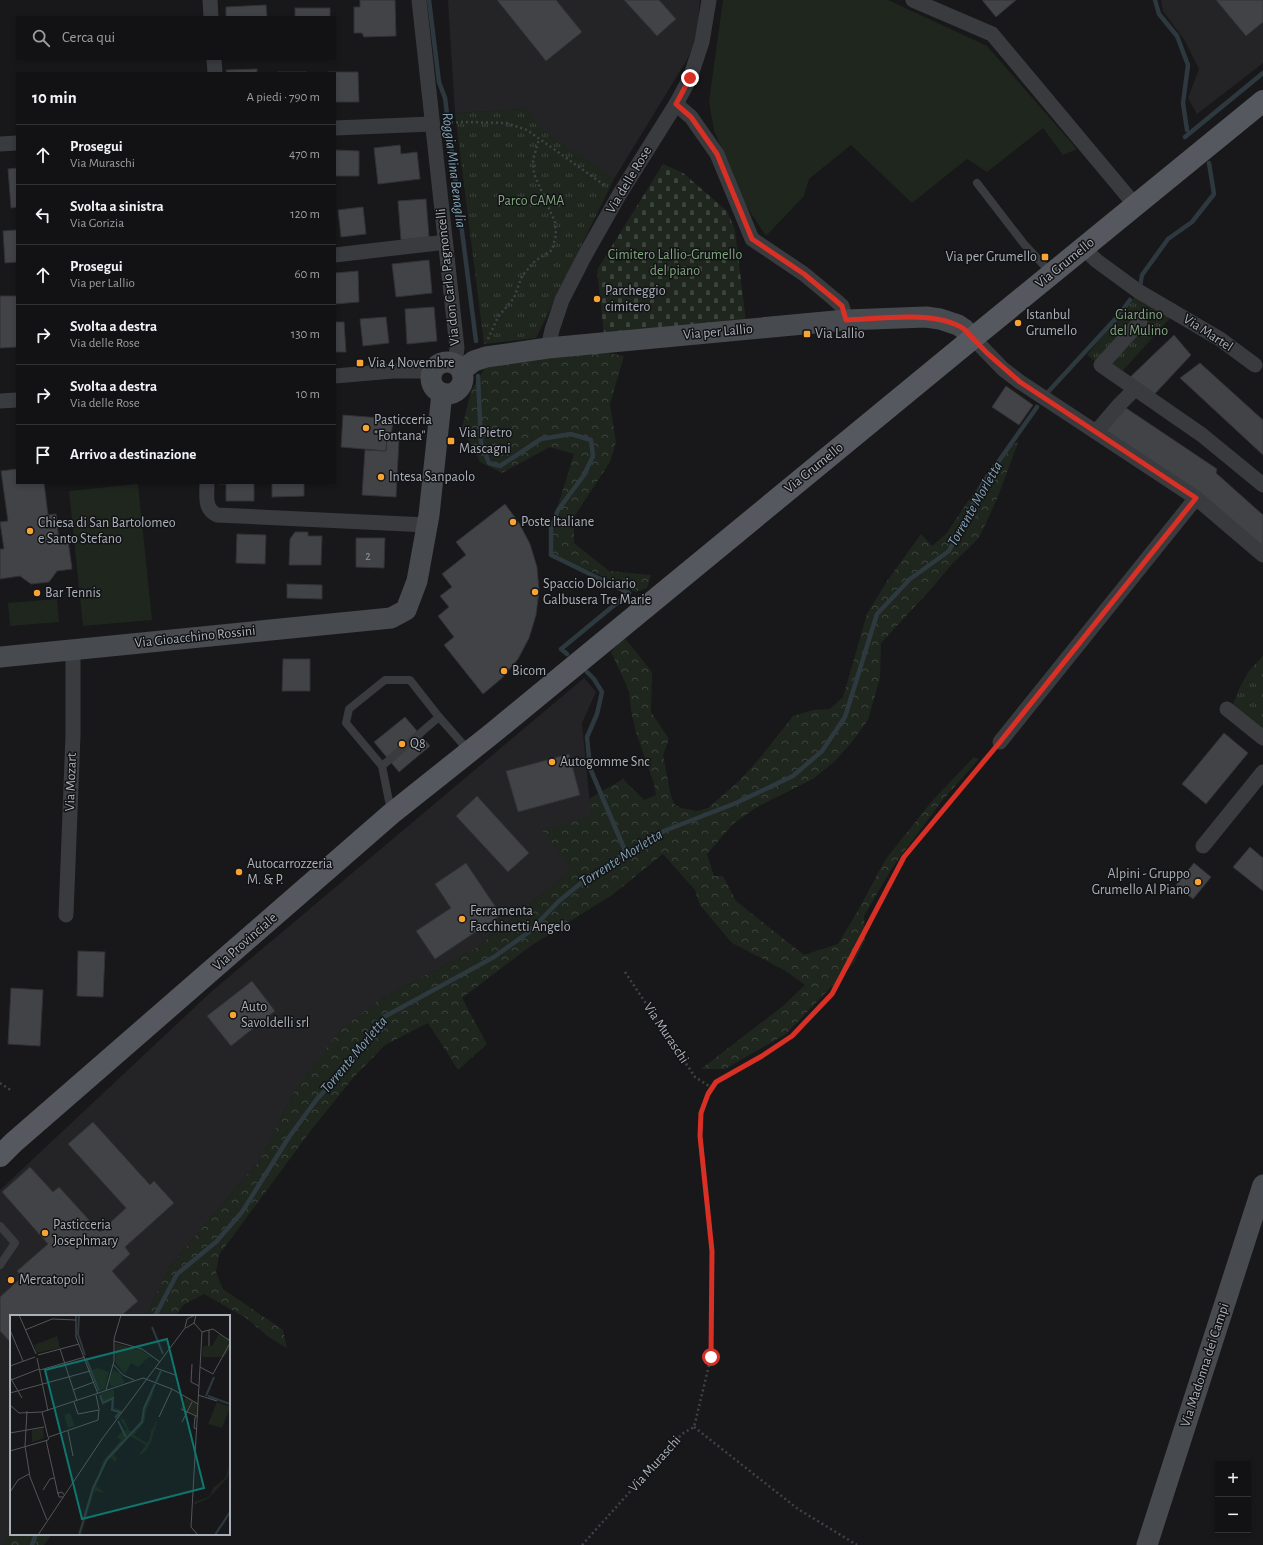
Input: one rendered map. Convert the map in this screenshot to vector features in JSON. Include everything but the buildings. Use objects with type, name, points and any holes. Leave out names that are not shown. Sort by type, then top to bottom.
[{"type":"main road","name":"Via Grumello","points":[[494,732],[1263,101]]},
{"type":"main road","name":"Via Provinciale","points":[[0,1156],[13,1143],[391,814],[494,732]]},
{"type":"street","points":[[210,0],[211,16]]},
{"type":"street","name":"Via don Carlo Pagnoncelli","points":[[418,0],[436,124],[445,241],[458,366]]},
{"type":"street","name":"Via delle Rose","points":[[548,348],[562,300],[584,257],[619,195],[676,104],[690,78],[702,42],[709,0]]},
{"type":"street","points":[[913,0],[992,34],[1135,205]]},
{"type":"street","points":[[214,60],[215,72]]},
{"type":"street","points":[[676,104],[691,117],[717,154],[752,239],[804,274],[834,299],[842,306],[846,320]]},
{"type":"street","points":[[336,128],[436,124]]},
{"type":"street","points":[[0,144],[16,143]]},
{"type":"street","points":[[336,255],[445,241]]},
{"type":"street","name":"Via Martel","points":[[1083,248],[1097,261],[1138,291],[1220,338],[1254,365]]},
{"type":"street","name":"Via per Lallio","points":[[458,366],[486,357],[548,348],[846,320],[926,317],[940,319],[958,325],[973,338]]},
{"type":"street","points":[[1140,322],[1101,365],[1202,435],[1263,484]]},
{"type":"street","points":[[973,338],[998,364],[1020,382],[1196,498],[1263,555]]},
{"type":"street","points":[[448,361],[458,366],[464,376],[460,389],[455,393],[449,394],[436,390],[432,384],[431,378],[432,371],[436,366],[442,362],[448,361]]},
{"type":"street","points":[[336,376],[393,371],[432,371]]},
{"type":"street","points":[[1096,432],[1135,389]]},
{"type":"street","points":[[207,484],[208,506],[211,512],[217,515],[427,525],[442,393]]},
{"type":"street","points":[[0,401],[16,400]]},
{"type":"street","points":[[1000,742],[1196,498]]},
{"type":"street","name":"Via Gioacchino Rossini","points":[[0,656],[391,618],[406,610],[412,599],[417,581],[427,525]]},
{"type":"street","name":"Via Mozart","points":[[66,914],[73,735],[73,649]]},
{"type":"street","points":[[1227,708],[1263,738]]},
{"type":"street","points":[[1203,846],[1263,772]]},
{"type":"street","name":"Via Madonna dei Campi","points":[[1147,1545],[1263,1186]]},
{"type":"lane","points":[[977,183],[1024,244],[1051,274]]},
{"type":"lane","points":[[391,814],[382,766],[346,723],[348,709],[385,680],[410,680],[439,718],[470,751]]},
{"type":"lane","points":[[382,766],[439,718]]},
{"type":"lane","points":[[0,1226],[16,1243],[0,1265]]},
{"type":"path","points":[[436,124],[462,122],[506,123],[527,130],[619,195]]},
{"type":"path","points":[[486,357],[486,346],[498,317],[514,298],[522,276],[535,261],[552,250],[556,235],[555,222],[534,174],[533,160],[539,139]]},
{"type":"path","name":"Via Muraschi","points":[[582,1545],[682,1434],[694,1427],[711,1357],[712,1251],[700,1136],[701,1113],[712,1088],[716,1082],[762,1056],[792,1036],[832,994],[904,857],[1000,742]]},
{"type":"path","name":"Via Muraschi","points":[[625,972],[695,1077],[712,1088]]},
{"type":"path","points":[[0,1084],[12,1091]]},
{"type":"path","points":[[694,1427],[798,1509],[857,1545]]},
{"type":"shaded area","points":[[448,0],[700,0],[696,42],[685,63],[614,179],[545,133],[526,109],[455,113]]},
{"type":"shaded area","points":[[1161,0],[1263,0],[1263,63],[1197,114],[1188,98],[1199,69],[1185,41],[1163,11]]},
{"type":"shaded area","points":[[584,678],[596,692],[582,723],[591,815],[571,870],[476,948],[379,1000],[295,1090],[261,1159],[169,1267],[146,1315],[10,1315],[10,1534],[3,1545],[0,1545],[0,1190],[211,992]]},
{"type":"green space","points":[[723,0],[888,0],[987,46],[1077,149],[1063,155],[1043,128],[987,172],[967,159],[912,203],[851,145],[809,179],[804,196],[766,236],[739,195],[730,168],[714,130],[709,102]]},
{"type":"green space","name":"Parco CAMA","points":[[526,109],[546,133],[614,179],[536,338],[484,344],[455,113]]},
{"type":"green space","name":"Cimitero Lallio-Grumello del piano","points":[[663,164],[683,173],[727,211],[735,230],[746,322],[604,334],[597,270]]},
{"type":"green space","name":"Giardino del Mulino","points":[[1138,293],[1173,315],[1117,377],[1087,355]]},
{"type":"green space","points":[[601,352],[624,356],[610,404],[616,442],[610,462],[574,517],[574,543],[609,571],[651,575],[647,588],[636,592],[551,555],[551,528],[574,454],[550,447],[502,473],[480,462],[462,428],[471,391],[487,364]]},
{"type":"green space","points":[[1019,440],[997,499],[979,538],[952,564],[881,643],[880,678],[868,720],[852,742],[835,761],[813,779],[757,807],[733,824],[707,854],[714,876],[723,876],[736,901],[804,955],[838,944],[885,860],[932,801],[974,757],[979,759],[941,802],[892,868],[864,916],[865,940],[854,963],[786,1034],[725,1069],[701,1069],[783,1006],[805,985],[784,970],[732,943],[700,905],[695,890],[663,854],[612,895],[532,945],[462,998],[487,1044],[458,1070],[428,1023],[385,1045],[353,1078],[312,1129],[219,1255],[216,1272],[223,1289],[283,1330],[287,1348],[270,1338],[246,1318],[204,1294],[183,1305],[177,1315],[146,1315],[169,1267],[261,1159],[295,1090],[340,1030],[379,1000],[476,948],[571,870],[543,831],[591,815],[589,799],[623,779],[644,800],[656,795],[654,784],[635,729],[629,691],[611,652],[624,637],[652,672],[651,712],[669,739],[663,755],[674,804],[681,808],[697,811],[708,808],[739,781],[759,759],[793,716],[813,710],[830,709],[843,697],[867,614],[887,581],[921,534],[932,546],[946,534],[993,464]]},
{"type":"green space","points":[[138,484],[152,620],[83,626],[69,491]]},
{"type":"green space","points":[[57,599],[59,622],[10,626],[8,603]]},
{"type":"green space","points":[[1263,656],[1263,740],[1229,713],[1240,687],[1249,671]]},
{"type":"green space","points":[[10,1534],[10,1535],[51,1535],[44,1545],[3,1545]]},
{"type":"waterway","name":"Roggia Mina Benaglia","points":[[429,0],[439,82],[445,98],[476,341]]},
{"type":"waterway","name":"Torrente Morletta","points":[[1155,0],[1159,14],[1177,36],[1188,65],[1183,103],[1187,130]]},
{"type":"waterway","points":[[1185,137],[1263,73]]},
{"type":"waterway","name":"Torrente Morletta","points":[[1140,287],[1142,275],[1168,239],[1192,222],[1214,194],[1209,163]]},
{"type":"waterway","name":"Torrente Morletta","points":[[1048,392],[1118,316],[1130,300]]},
{"type":"waterway","name":"Roggia Mina Benaglia","points":[[478,376],[481,443],[489,463],[500,466],[541,439],[571,434],[591,440],[593,456],[584,475],[558,510],[551,528],[551,555],[629,593],[561,649],[567,654]]},
{"type":"waterway","name":"Torrente Morletta","points":[[156,1315],[177,1274],[216,1242],[242,1212],[289,1137],[317,1099],[353,1060],[384,1017],[494,957],[529,932],[559,901],[591,875],[626,853],[664,831],[736,803],[793,776],[822,751],[845,717],[877,614],[910,579],[949,551],[984,482],[1037,407]]},
{"type":"waterway","name":"Roggia Mina Benaglia","points":[[587,672],[594,679],[602,692],[597,714],[587,737],[590,768],[626,853]]},
{"type":"waterway","name":"Torrente Morletta","points":[[32,1545],[36,1535]]},
{"type":"place","name":"Via per Grumello","points":[[1045,257]]},
{"type":"place","name":"Parcheggio cimitero","points":[[597,299]]},
{"type":"place","name":"Istanbul Grumello","points":[[1018,323]]},
{"type":"place","name":"Via Lallio","points":[[807,334]]},
{"type":"place","name":"Via 4 Novembre","points":[[360,363]]},
{"type":"place","name":"Pasticceria \"Fontana\"","points":[[366,428]]},
{"type":"place","name":"Via Pietro Mascagni","points":[[451,441]]},
{"type":"place","name":"Intesa Sanpaolo","points":[[381,477]]},
{"type":"place","name":"Poste Italiane","points":[[513,522]]},
{"type":"place","name":"Chiesa di San Bartolomeo e Santo Stefano","points":[[30,531]]},
{"type":"place","name":"Spaccio Dolciario Galbusera Tre Marie","points":[[535,592]]},
{"type":"place","name":"Bar Tennis","points":[[37,593]]},
{"type":"place","name":"Bicom","points":[[504,671]]},
{"type":"place","name":"Q8","points":[[402,744]]},
{"type":"place","name":"Autogomme Snc","points":[[552,762]]},
{"type":"place","name":"Autocarrozzeria M. & P.","points":[[239,872]]},
{"type":"place","name":"Alpini - Gruppo Grumello Al Piano","points":[[1198,882]]},
{"type":"place","name":"Ferramenta Facchinetti Angelo","points":[[462,919]]},
{"type":"place","name":"Auto Savoldelli srl","points":[[233,1015]]},
{"type":"place","name":"Pasticceria Josephmary","points":[[45,1233]]},
{"type":"place","name":"Mercatopoli","points":[[11,1280]]},
{"type":"route","points":[[690,78],[676,104],[691,117],[717,154],[752,239],[804,274],[834,299],[842,306],[846,320],[926,317],[950,321],[958,325],[964,329],[1003,369],[1020,382],[1196,498],[1000,742],[904,857],[832,994],[792,1036],[762,1056],[716,1082],[708,1094],[701,1113],[700,1136],[712,1251],[711,1357]]}]
